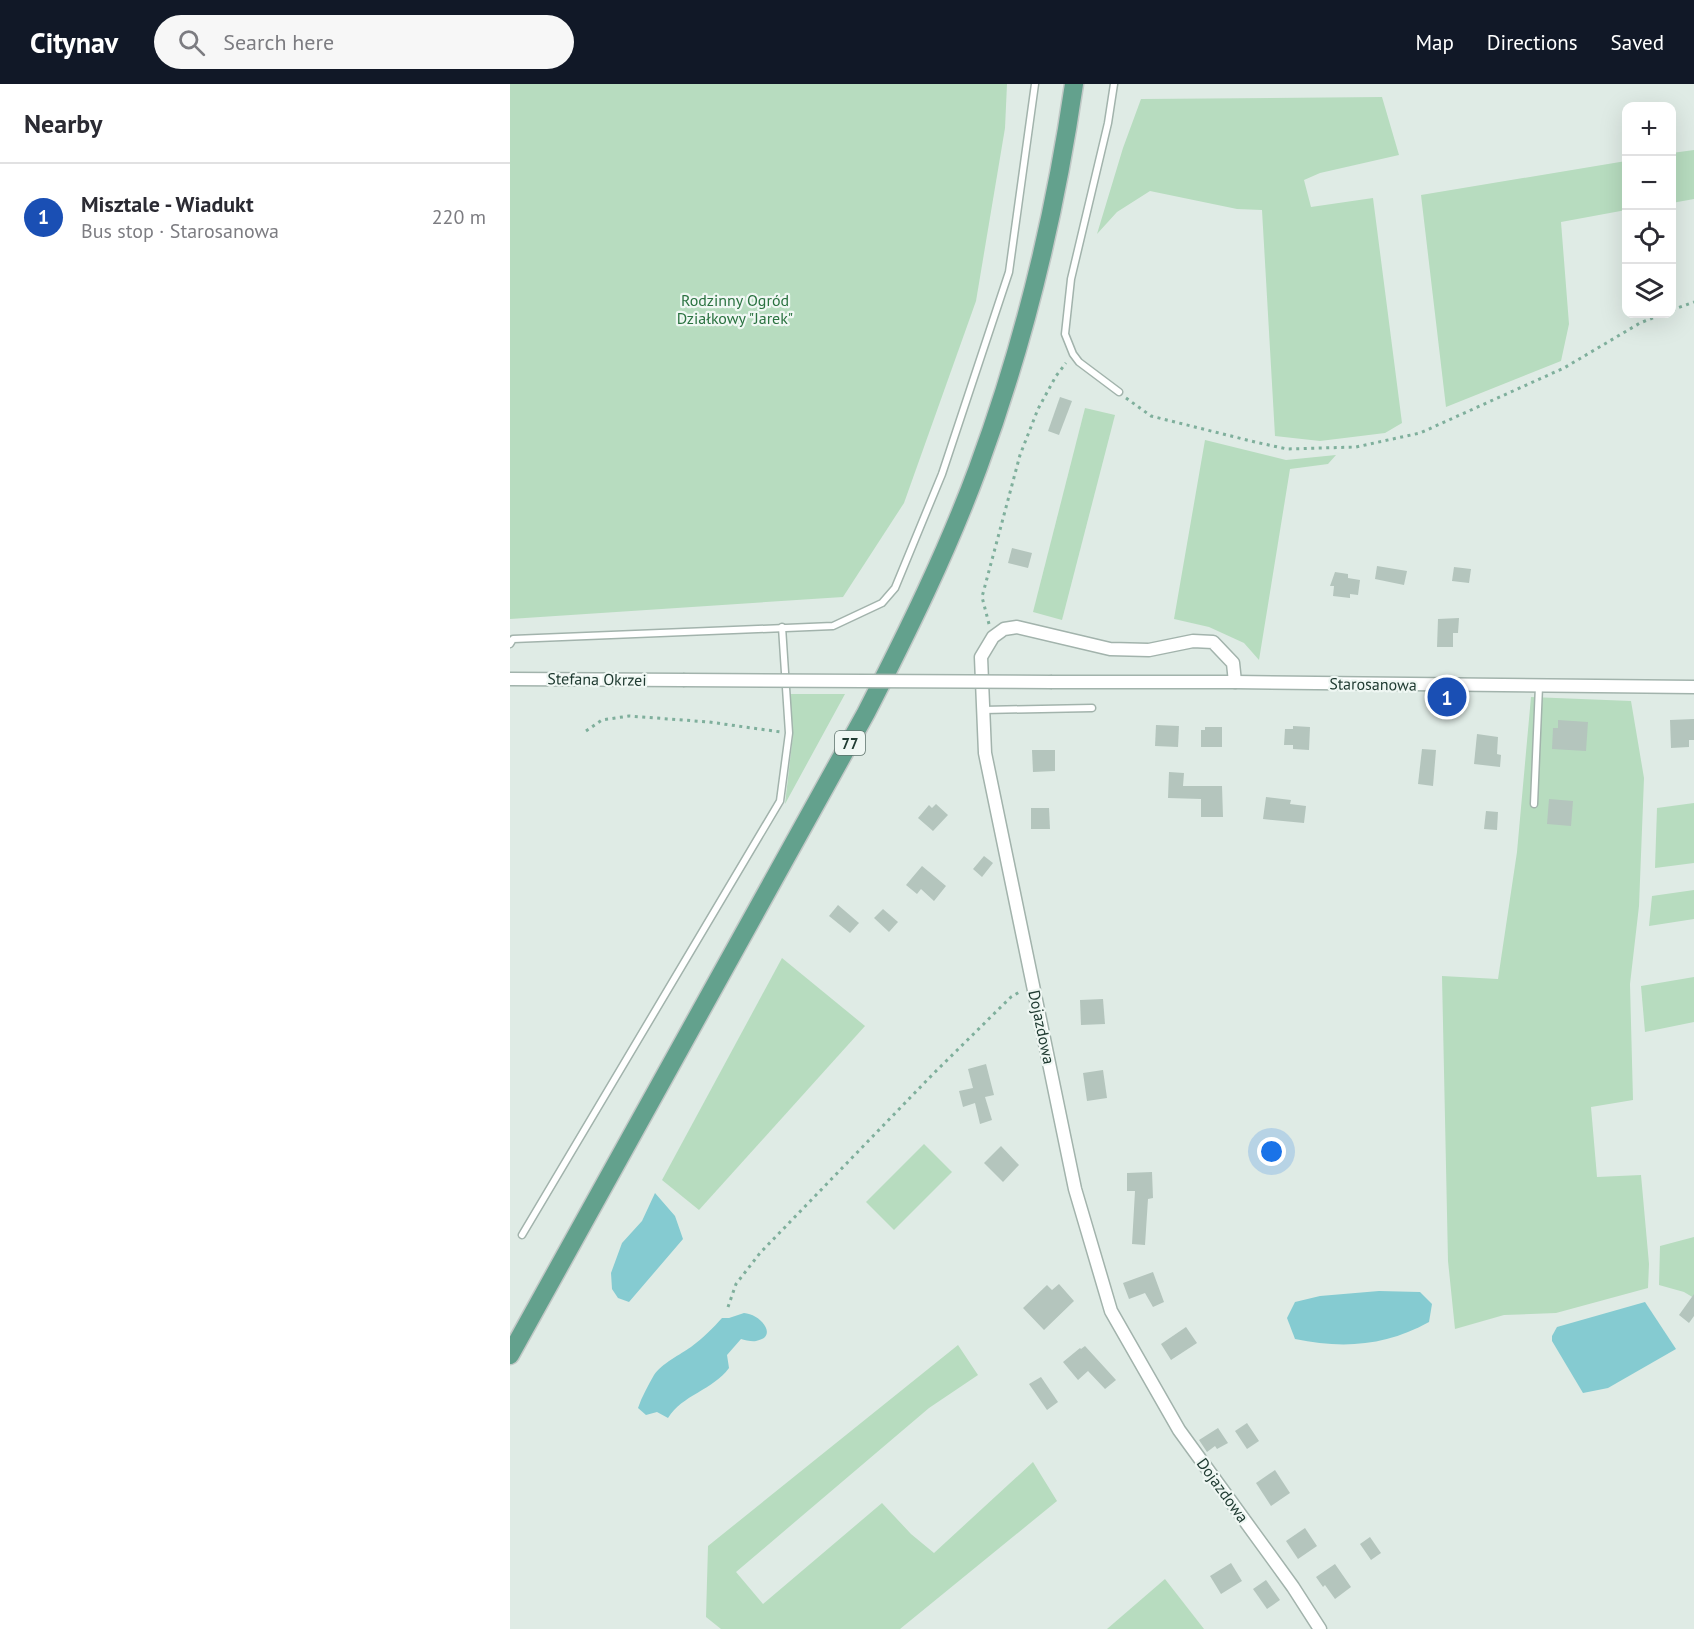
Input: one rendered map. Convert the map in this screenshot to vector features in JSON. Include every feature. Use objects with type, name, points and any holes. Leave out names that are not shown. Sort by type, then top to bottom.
[{"type":"main road","name":"77","points":[[510,1355],[867,713],[949,541],[978,467],[1011,368],[1032,294],[1050,220],[1074,84]]},
{"type":"street","points":[[993,637],[1004,629],[1017,627],[1110,649],[1149,650],[1193,641],[1213,642],[1233,663],[1235,682]]},
{"type":"street","name":"Dojazdowa","points":[[993,637],[981,657],[985,753],[1075,1189],[1111,1311],[1179,1430],[1293,1587],[1320,1629]]},
{"type":"street","name":"Stefana Okrzei","points":[[510,679],[1052,682]]},
{"type":"street","name":"Starosanowa","points":[[1052,682],[1694,687]]},
{"type":"lane","points":[[510,644],[513,639],[832,626],[882,603],[895,588],[942,474],[1009,272],[1033,84]]},
{"type":"lane","points":[[1114,84],[1108,123],[1071,279],[1065,334],[1079,362],[1119,392]]},
{"type":"lane","points":[[522,1235],[780,801],[789,733],[782,627]]},
{"type":"lane","points":[[1534,804],[1539,686]]},
{"type":"lane","points":[[982,710],[1092,708]]},
{"type":"path","points":[[1676,308],[1694,302]]},
{"type":"path","points":[[1119,392],[1151,416],[1255,442],[1287,449],[1356,447],[1420,434],[1564,368],[1640,322],[1652,318]]},
{"type":"path","points":[[993,637],[982,597],[1020,455],[1038,410],[1056,376],[1073,354]]},
{"type":"path","points":[[586,731],[602,720],[629,716],[709,722],[789,733]]},
{"type":"path","points":[[728,1307],[736,1284],[760,1252],[1011,997],[1033,983]]},
{"type":"green space","name":"Rodzinny Ogród Działkowy \"Jarek\"","points":[[510,84],[1007,84],[1005,128],[976,301],[904,503],[843,597],[510,619]]},
{"type":"green space","points":[[1382,97],[1399,155],[1320,173],[1304,180],[1311,207],[1373,198],[1402,423],[1385,433],[1320,441],[1275,436],[1262,210],[1237,209],[1150,191],[1117,212],[1097,234],[1123,148],[1141,99]]},
{"type":"green space","points":[[1694,150],[1694,199],[1676,202],[1676,152]]},
{"type":"green space","points":[[1622,162],[1622,211],[1561,222],[1569,324],[1561,361],[1446,407],[1421,195]]},
{"type":"green space","points":[[1085,408],[1115,415],[1062,620],[1033,612]]},
{"type":"green space","points":[[1205,440],[1286,460],[1336,455],[1328,464],[1290,469],[1259,660],[1244,643],[1209,627],[1174,619]]},
{"type":"green space","points":[[790,694],[845,694],[785,804],[793,735]]},
{"type":"green space","points":[[1531,697],[1631,701],[1644,778],[1639,906],[1630,984],[1633,1100],[1591,1107],[1597,1177],[1641,1175],[1649,1264],[1648,1288],[1556,1313],[1504,1315],[1455,1329],[1448,1261],[1442,976],[1498,979],[1517,852]]},
{"type":"green space","points":[[1694,803],[1694,863],[1655,868],[1657,808]]},
{"type":"green space","points":[[1694,890],[1694,919],[1649,926],[1652,896]]},
{"type":"green space","points":[[782,958],[865,1026],[699,1210],[662,1180]]},
{"type":"green space","points":[[1694,977],[1694,1022],[1645,1032],[1641,986]]},
{"type":"green space","points":[[924,1144],[952,1172],[894,1230],[866,1202]]},
{"type":"green space","points":[[1694,1237],[1694,1298],[1684,1292],[1659,1285],[1660,1246]]},
{"type":"green space","points":[[958,1345],[978,1375],[929,1408],[736,1572],[763,1604],[882,1503],[911,1534],[934,1553],[1033,1462],[1057,1501],[900,1629],[721,1629],[706,1617],[708,1546]]},
{"type":"green space","points":[[1165,1579],[1204,1629],[1107,1629]]},
{"type":"water","points":[[655,1193],[675,1216],[683,1239],[629,1302],[618,1298],[612,1289],[611,1273],[622,1243],[642,1221]]},
{"type":"water","points":[[1379,1291],[1420,1292],[1432,1304],[1429,1322],[1380,1341],[1330,1344],[1295,1339],[1287,1318],[1295,1302],[1320,1296]]},
{"type":"water","points":[[1645,1302],[1676,1349],[1608,1388],[1583,1393],[1552,1341],[1557,1327]]},
{"type":"water","points":[[744,1313],[761,1321],[767,1331],[766,1335],[763,1339],[756,1341],[741,1339],[727,1355],[729,1368],[722,1376],[681,1404],[668,1418],[657,1412],[646,1415],[638,1408],[654,1375],[661,1367],[695,1344],[722,1318]]},
{"type":"building","points":[[1060,397],[1072,401],[1059,435],[1048,431]]},
{"type":"building","points":[[1012,548],[1032,553],[1028,568],[1008,563]]},
{"type":"building","points":[[1377,566],[1407,571],[1404,585],[1375,579]]},
{"type":"building","points":[[1454,567],[1471,569],[1469,583],[1452,581]]},
{"type":"building","points":[[1335,572],[1348,574],[1348,578],[1360,580],[1358,595],[1350,594],[1350,598],[1333,596],[1334,586],[1330,586]]},
{"type":"building","points":[[1459,618],[1458,633],[1453,633],[1453,647],[1437,647],[1438,619]]},
{"type":"building","points":[[1694,719],[1694,740],[1689,740],[1689,747],[1671,748],[1670,720]]},
{"type":"building","points":[[1558,720],[1588,722],[1586,751],[1552,749],[1553,728],[1558,728]]},
{"type":"building","points":[[1156,725],[1179,726],[1178,747],[1155,746]]},
{"type":"building","points":[[1293,726],[1310,727],[1309,750],[1293,749],[1293,745],[1284,745],[1285,729],[1293,729]]},
{"type":"building","points":[[1205,727],[1222,727],[1222,747],[1201,747],[1201,730],[1205,730]]},
{"type":"building","points":[[1477,734],[1498,737],[1497,754],[1501,755],[1500,767],[1474,764]]},
{"type":"building","points":[[1422,749],[1436,750],[1433,786],[1418,784]]},
{"type":"building","points":[[1032,750],[1055,750],[1055,771],[1033,772]]},
{"type":"building","points":[[1169,772],[1184,773],[1183,786],[1222,786],[1223,817],[1201,817],[1201,799],[1168,798]]},
{"type":"building","points":[[1266,797],[1291,800],[1290,804],[1306,806],[1304,823],[1263,819]]},
{"type":"building","points":[[1549,799],[1573,801],[1571,826],[1547,824]]},
{"type":"building","points":[[936,804],[948,815],[933,831],[918,818],[929,805],[932,808]]},
{"type":"building","points":[[1031,808],[1049,808],[1050,829],[1031,829]]},
{"type":"building","points":[[1486,811],[1498,812],[1497,830],[1484,829]]},
{"type":"building","points":[[984,856],[993,863],[982,877],[973,869]]},
{"type":"building","points":[[922,866],[946,886],[934,901],[921,889],[917,894],[906,885]]},
{"type":"building","points":[[838,905],[859,923],[850,933],[829,916]]},
{"type":"building","points":[[883,909],[898,922],[889,932],[874,918]]},
{"type":"building","points":[[1103,999],[1105,1024],[1081,1025],[1080,1000]]},
{"type":"building","points":[[986,1064],[994,1095],[985,1097],[992,1120],[980,1124],[975,1103],[963,1107],[959,1091],[973,1088],[968,1069]]},
{"type":"building","points":[[1103,1070],[1107,1098],[1087,1101],[1083,1073]]},
{"type":"building","points":[[1001,1146],[1019,1165],[1003,1182],[984,1163]]},
{"type":"building","points":[[1152,1172],[1153,1198],[1148,1199],[1145,1245],[1132,1244],[1135,1191],[1127,1191],[1127,1173]]},
{"type":"building","points":[[1153,1272],[1164,1302],[1153,1307],[1145,1293],[1129,1299],[1123,1283]]},
{"type":"building","points":[[1059,1284],[1074,1301],[1044,1330],[1023,1308],[1047,1285],[1052,1290]]},
{"type":"building","points":[[1694,1294],[1694,1316],[1689,1323],[1679,1315]]},
{"type":"building","points":[[1186,1327],[1197,1343],[1171,1360],[1161,1344]]},
{"type":"building","points":[[1085,1346],[1116,1380],[1105,1389],[1088,1371],[1078,1380],[1063,1362]]},
{"type":"building","points":[[1041,1377],[1058,1402],[1047,1410],[1029,1384]]},
{"type":"building","points":[[1247,1423],[1259,1441],[1247,1449],[1235,1431]]},
{"type":"building","points":[[1218,1428],[1228,1443],[1217,1449],[1215,1446],[1207,1452],[1199,1440]]},
{"type":"building","points":[[1275,1470],[1290,1493],[1271,1506],[1256,1483]]},
{"type":"building","points":[[1305,1528],[1317,1546],[1298,1559],[1286,1541]]},
{"type":"building","points":[[1370,1537],[1381,1553],[1371,1560],[1360,1544]]},
{"type":"building","points":[[1231,1563],[1242,1581],[1221,1594],[1210,1576]]},
{"type":"building","points":[[1335,1564],[1351,1587],[1335,1599],[1316,1577]]},
{"type":"building","points":[[1266,1580],[1280,1600],[1267,1609],[1253,1589]]},
{"type":"place","name":"Misztale - Wiadukt","points":[[1447,697]]}]
